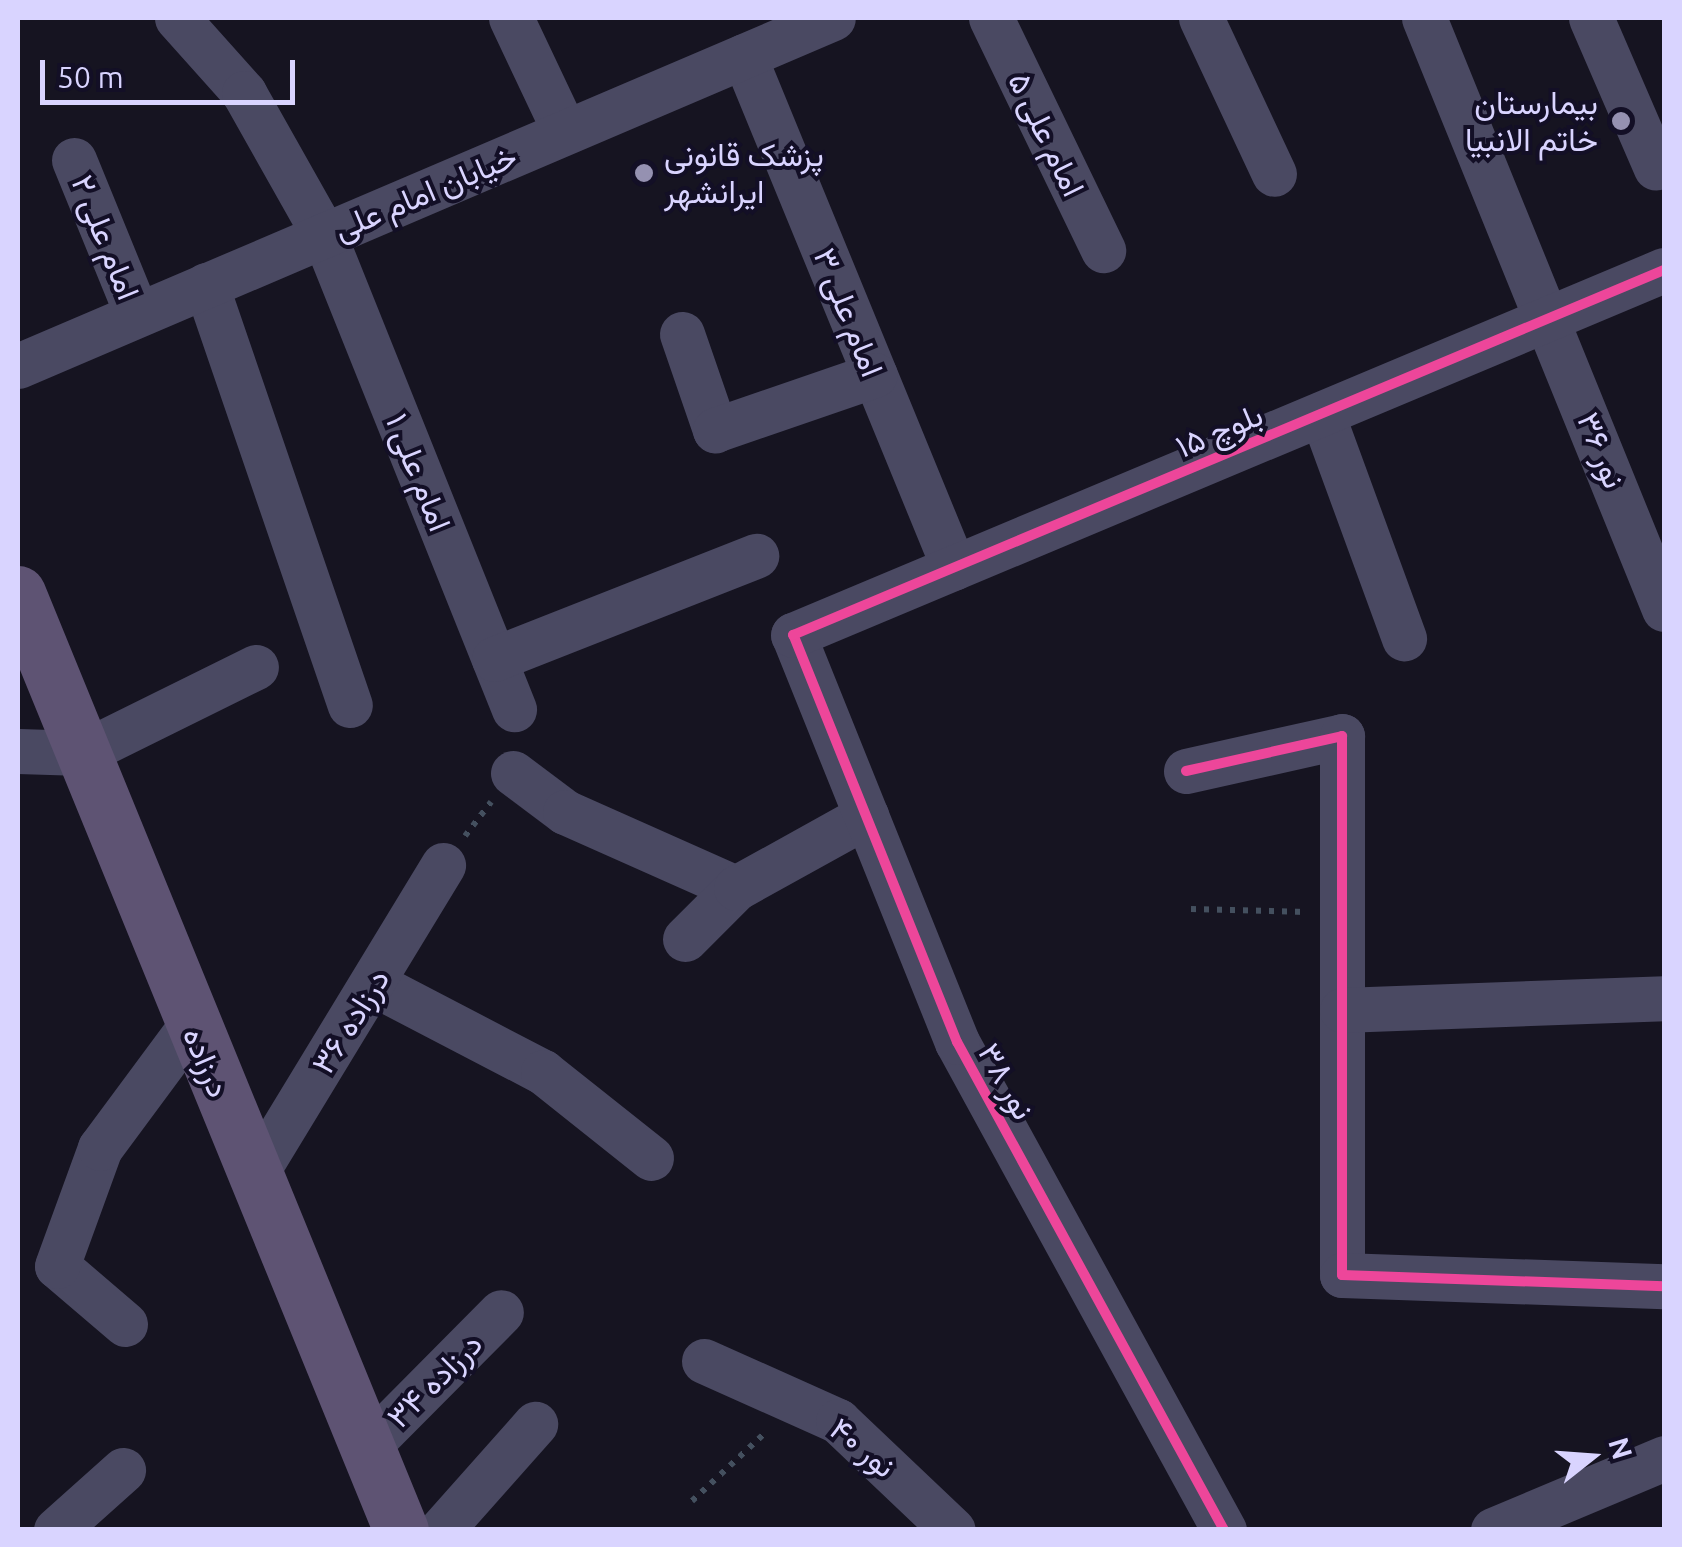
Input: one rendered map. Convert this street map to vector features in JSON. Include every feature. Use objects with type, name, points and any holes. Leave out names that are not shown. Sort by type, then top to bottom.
[{"type":"main road","name":"درزاده","points":[[18,593],[191,1025],[402,1530]]},
{"type":"street","name":"امام علی ۱","points":[[177,18],[244,93],[324,234],[514,709]]},
{"type":"street","points":[[511,18],[565,132]]},
{"type":"street","name":"خیابان امام علی","points":[[18,366],[832,18]]},
{"type":"street","name":"امام علی ۵","points":[[991,18],[1102,250]]},
{"type":"street","points":[[1201,18],[1274,174]]},
{"type":"street","name":"نور ۳۶","points":[[1424,18],[1545,305],[1664,608]]},
{"type":"street","points":[[1591,18],[1656,168]]},
{"type":"street","name":"امام علی ۳","points":[[744,56],[954,568]]},
{"type":"street","name":"امام علی ۲","points":[[74,160],[137,314]]},
{"type":"street","name":"بلوچ ۱۵","points":[[793,635],[1322,414],[1545,305],[1664,270]]},
{"type":"street","points":[[206,285],[350,705]]},
{"type":"street","points":[[682,334],[714,430],[875,375]]},
{"type":"street","points":[[1322,414],[1404,638]]},
{"type":"street","points":[[494,659],[756,556]]},
{"type":"street","name":"نور ۳۸","points":[[793,635],[957,1042],[1224,1530]]},
{"type":"street","points":[[18,750],[82,752],[256,668]]},
{"type":"street","points":[[1186,771],[1342,736],[1342,1275],[1664,1286]]},
{"type":"street","points":[[513,774],[566,812],[736,888]]},
{"type":"street","points":[[685,939],[736,888],[866,816]]},
{"type":"street","name":"درزاده ۳۶","points":[[254,1176],[374,984],[443,864]]},
{"type":"street","points":[[374,984],[544,1072],[650,1158]]},
{"type":"street","points":[[1342,1010],[1664,998]]},
{"type":"street","points":[[125,1324],[58,1266],[100,1148],[191,1025]]},
{"type":"street","name":"درزاده ۳۴","points":[[367,1447],[501,1312]]},
{"type":"street","name":"نور ۴۰","points":[[704,1361],[838,1422],[953,1530]]},
{"type":"street","points":[[441,1530],[535,1424]]},
{"type":"street","points":[[1493,1530],[1664,1458]]},
{"type":"street","points":[[56,1530],[123,1470]]},
{"type":"path","points":[[443,864],[513,774]]},
{"type":"path","points":[[1192,909],[1342,914]]},
{"type":"path","points":[[692,1501],[797,1402]]},
{"type":"cycle path","points":[[1224,1530],[957,1042],[793,635],[1664,270]]},
{"type":"cycle path","points":[[1186,771],[1342,736],[1342,1275],[1664,1286]]},
{"type":"place","name":"بیمارستان خاتم الانبیا","points":[[1621,121]]},
{"type":"place","name":"پزشک قانونی ایرانشهر","points":[[644,173]]}]
